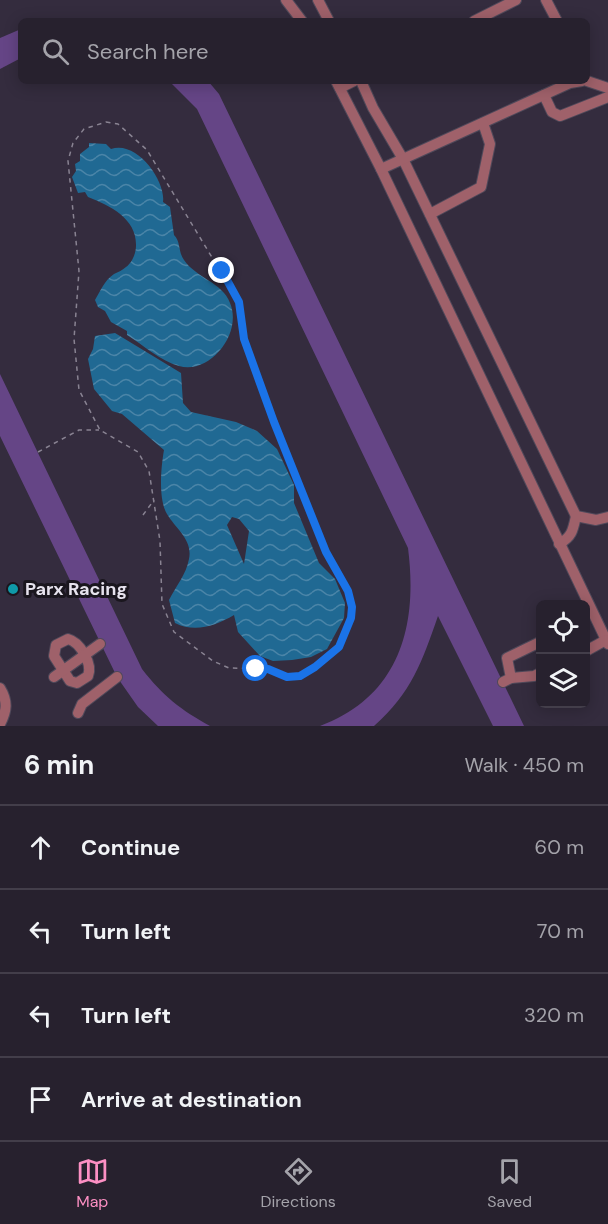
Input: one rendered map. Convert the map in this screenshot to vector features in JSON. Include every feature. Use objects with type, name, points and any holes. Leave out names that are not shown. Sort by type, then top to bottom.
[{"type":"street","points":[[286,0],[300,18]]},
{"type":"street","points":[[318,0],[327,18]]},
{"type":"street","points":[[480,18],[516,0]]},
{"type":"street","points":[[546,0],[555,18]]},
{"type":"street","points":[[590,82],[608,88]]},
{"type":"street","points":[[362,84],[373,108],[403,159],[576,516],[569,539],[559,544]]},
{"type":"street","points":[[381,169],[568,84]]},
{"type":"street","points":[[338,85],[381,169],[559,544],[582,600]]},
{"type":"street","points":[[541,97],[552,112],[560,116],[608,97]]},
{"type":"street","points":[[430,214],[481,187],[490,144],[483,123]]},
{"type":"street","points":[[576,516],[596,520],[608,518]]},
{"type":"street","points":[[590,619],[607,642],[590,649]]},
{"type":"street","points":[[73,640],[84,656],[90,671],[81,681],[70,681],[59,674],[54,650],[59,641],[73,640]]},
{"type":"street","points":[[59,674],[100,644]]},
{"type":"street","points":[[536,644],[507,657],[507,680],[536,675]]},
{"type":"street","points":[[78,713],[82,704],[117,677]]},
{"type":"street","points":[[0,688],[4,695],[7,712],[0,724]]},
{"type":"path","points":[[38,452],[79,430],[100,430],[138,452],[149,471],[154,499],[160,541],[162,604],[174,633],[213,661],[229,668],[268,669],[287,677],[300,676],[339,647],[351,618],[352,607],[348,591],[326,552],[274,422],[244,339],[239,302],[193,230],[167,180],[147,150],[118,124],[106,122],[84,129],[73,143],[68,161],[79,271],[75,330],[76,367],[79,390],[100,430]]},
{"type":"path","points":[[143,515],[154,499]]},
{"type":"shaded area","points":[[18,30],[18,60],[0,69],[0,38]]},
{"type":"shaded area","points":[[172,84],[211,84],[219,94],[524,726],[493,726],[438,616],[414,676],[398,701],[374,726],[320,726],[347,713],[369,696],[386,677],[398,655],[406,631],[410,604],[408,548],[197,109]]},
{"type":"shaded area","points":[[0,374],[142,669],[173,702],[210,726],[158,726],[138,707],[117,677],[0,436]]},
{"type":"water","points":[[89,143],[106,144],[111,149],[121,148],[131,151],[148,164],[160,184],[163,202],[170,207],[174,235],[182,257],[189,266],[221,290],[230,303],[233,315],[232,327],[227,339],[221,350],[201,364],[190,367],[179,366],[166,360],[127,335],[127,331],[111,322],[105,311],[98,307],[95,300],[103,286],[114,274],[130,263],[136,246],[132,228],[121,215],[114,209],[88,197],[85,192],[78,193],[72,177],[76,171],[75,164],[80,161],[80,154],[89,147]]},
{"type":"water","points":[[115,333],[181,373],[183,403],[191,412],[236,422],[257,431],[277,449],[294,485],[294,503],[319,563],[335,579],[345,603],[344,618],[327,649],[311,657],[273,661],[260,656],[238,632],[234,615],[205,627],[190,628],[175,623],[169,600],[186,570],[190,552],[186,540],[164,508],[161,483],[164,450],[122,414],[112,411],[94,389],[88,359],[93,349],[95,336]],"holes":[[[232,517],[239,519],[249,531],[244,564],[227,525]]]},
{"type":"place","name":"Parx Racing","points":[[13,589]]},
{"type":"route","points":[[222,271],[239,302],[244,339],[274,422],[299,478],[326,552],[348,591],[352,607],[346,634],[339,647],[315,667],[300,676],[287,677],[268,669],[256,669]]}]
